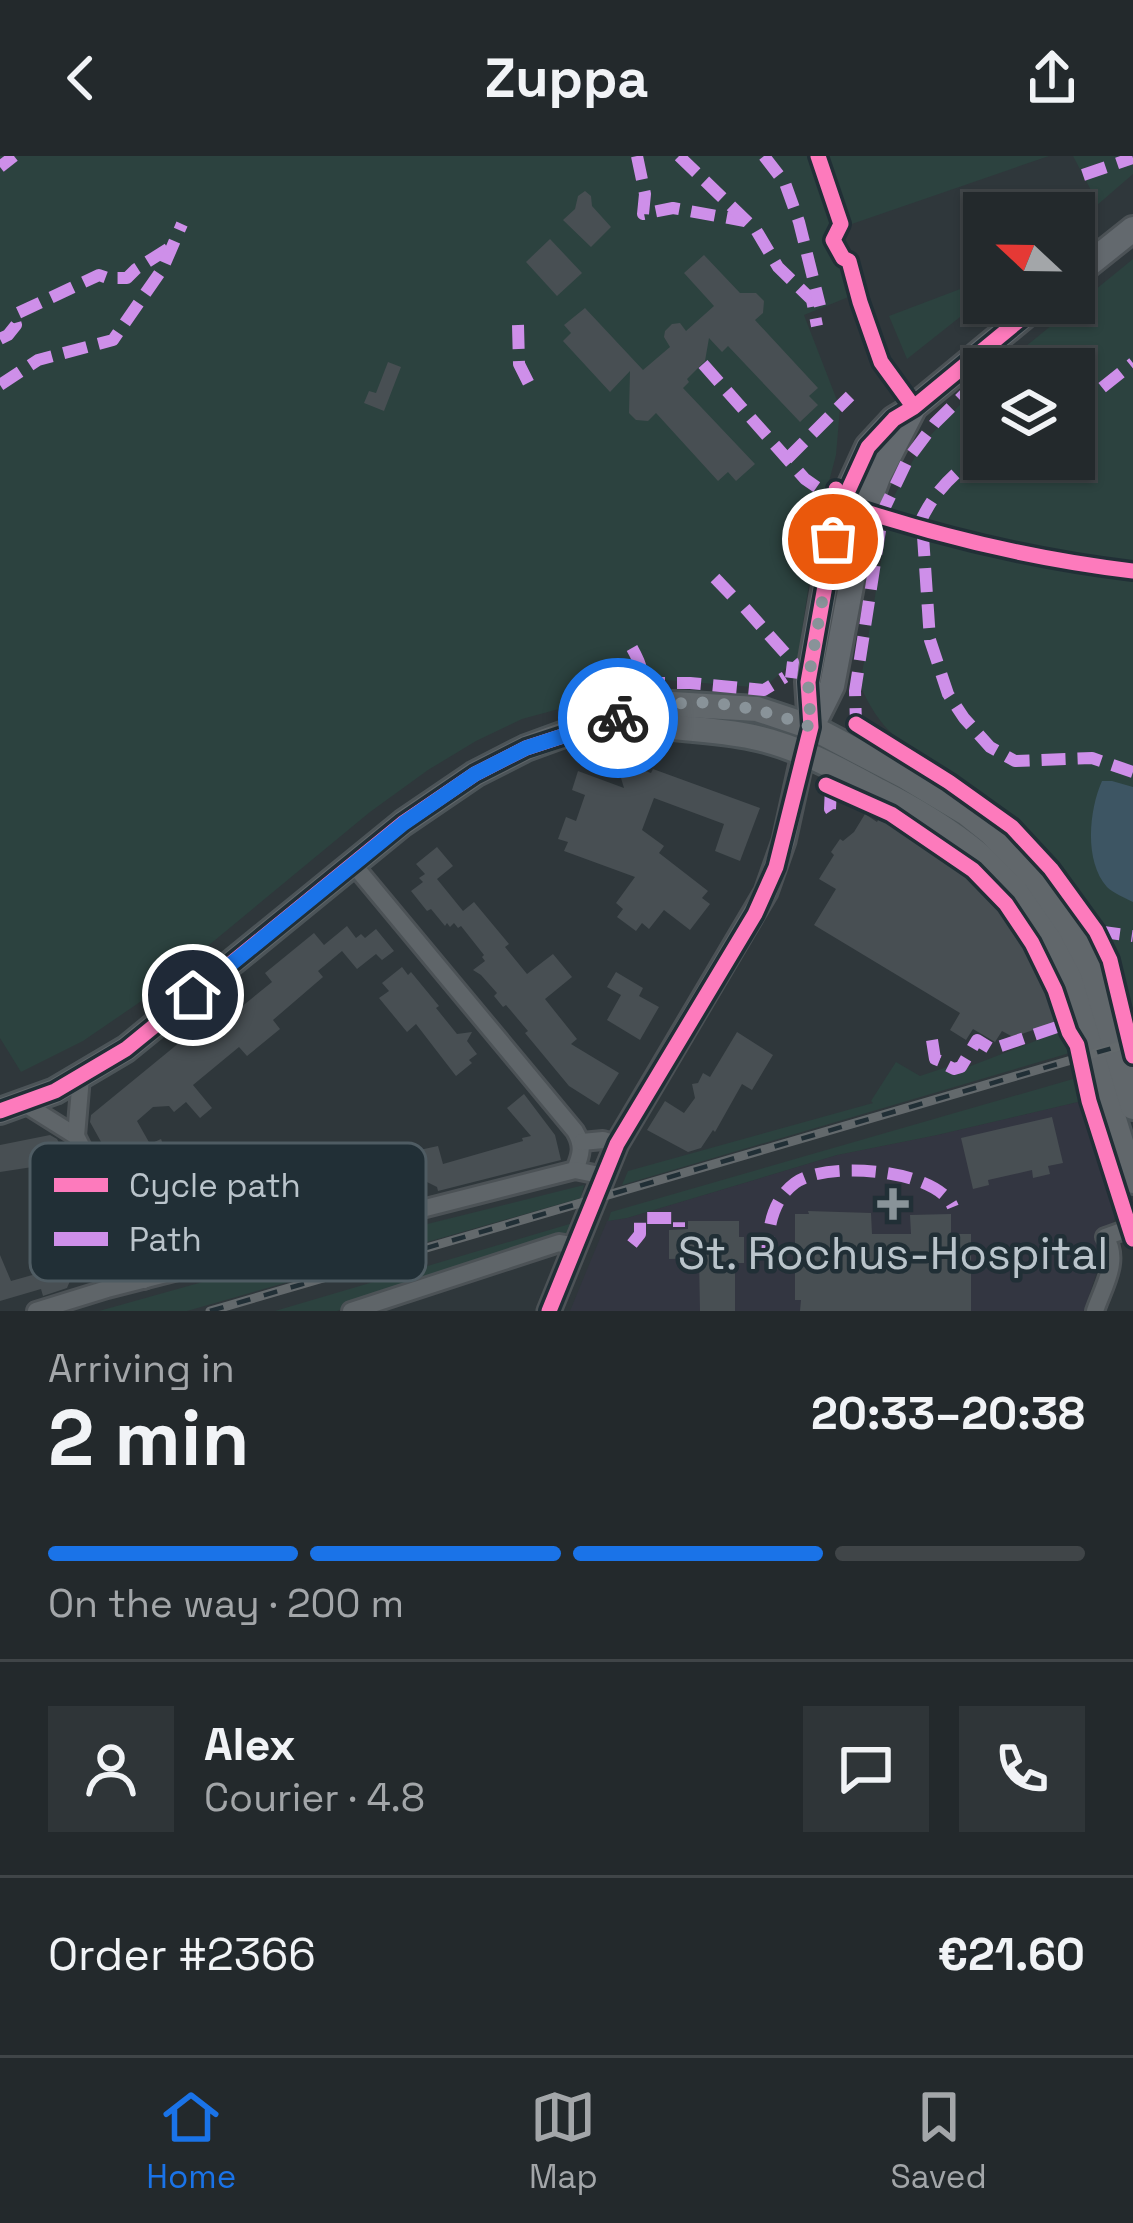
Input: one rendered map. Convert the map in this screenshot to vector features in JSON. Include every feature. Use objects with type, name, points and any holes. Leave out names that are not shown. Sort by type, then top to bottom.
[{"type":"main road","points":[[1095,259],[1133,229]]},
{"type":"main road","points":[[803,754],[811,727],[808,682],[833,539],[842,504],[868,447],[894,418],[914,407],[1015,324]]},
{"type":"main road","points":[[12,1107],[80,1078],[144,1035],[353,863],[475,774],[526,748],[615,719],[672,704],[715,704],[757,709],[811,727],[871,757],[966,813],[1034,876],[1092,970],[1133,1107]]},
{"type":"main road","points":[[615,719],[755,737],[803,754],[931,818],[977,851],[1019,893],[1052,938],[1070,976],[1133,1181]]},
{"type":"street","points":[[549,1311],[617,1144],[766,892],[784,841],[803,754]]},
{"type":"street","points":[[353,863],[578,1137],[617,1144]]},
{"type":"street","points":[[80,1078],[76,1136],[80,1143]]},
{"type":"street","points":[[12,1107],[76,1136]]},
{"type":"street","points":[[574,1171],[578,1137]]},
{"type":"street","points":[[426,1209],[574,1171],[604,1176]]},
{"type":"street","points":[[1095,1311],[1113,1261],[1105,1237],[1133,1227]]},
{"type":"street","points":[[351,1311],[559,1243],[577,1246]]},
{"type":"street","points":[[36,1311],[141,1281]]},
{"type":"shaded area","name":"St. Rochus-Hospital","points":[[1082,1101],[1115,1217],[1084,1311],[570,1311],[607,1221],[837,1155]]},
{"type":"green space","points":[[0,156],[1049,156],[843,227],[839,246],[856,294],[804,315],[840,408],[836,455],[818,523],[798,657],[764,688],[666,680],[522,719],[476,741],[370,812],[140,1002],[83,1041],[21,1072],[0,1038]]},
{"type":"green space","points":[[1073,156],[1133,156],[1133,174],[1095,207]]},
{"type":"green space","points":[[1133,259],[1133,1034],[1116,966],[1068,880],[999,809],[894,736],[860,685],[891,502],[921,445],[963,402],[963,480],[1095,480],[1095,348],[1024,348],[1053,324],[1095,324],[1095,290]]},
{"type":"green space","points":[[963,288],[963,315],[907,359],[889,316]]},
{"type":"green space","points":[[1061,1031],[1073,1052],[622,1185],[628,1171],[873,1103],[896,1062],[920,1076],[947,1067],[955,1072]]},
{"type":"green space","points":[[1080,1077],[1082,1101],[837,1155],[608,1221],[611,1212]]},
{"type":"green space","points":[[584,1185],[581,1198],[426,1242],[426,1224]]},
{"type":"green space","points":[[573,1223],[562,1236],[337,1311],[275,1311],[377,1281],[426,1281],[426,1266]]},
{"type":"green space","points":[[206,1281],[292,1281],[187,1311],[99,1311]]},
{"type":"water","points":[[1102,781],[1133,787],[1133,902],[1107,887],[1095,864],[1092,820]]},
{"type":"building","points":[[585,191],[611,227],[591,247],[563,220]]},
{"type":"building","points":[[550,239],[582,273],[557,296],[526,262]]},
{"type":"building","points":[[704,255],[740,293],[756,293],[764,301],[763,313],[755,320],[818,388],[809,396],[818,405],[800,422],[728,346],[722,352],[709,338],[705,361],[683,388],[755,464],[736,481],[728,472],[718,481],[656,413],[648,421],[636,420],[629,413],[630,371],[610,392],[563,341],[571,333],[564,325],[585,308],[643,370],[670,347],[664,337],[672,324],[680,323],[686,331],[714,306],[684,273]]},
{"type":"building","points":[[388,362],[401,367],[384,411],[364,403],[369,391],[376,393]]},
{"type":"building","points":[[627,764],[760,808],[740,861],[715,851],[724,824],[654,798],[642,830],[664,846],[659,853],[708,891],[702,898],[710,904],[690,930],[664,910],[649,929],[642,923],[636,931],[617,917],[623,909],[616,903],[635,877],[564,851],[568,842],[558,839],[566,817],[576,821],[585,795],[572,790],[578,771],[624,788],[618,768]]},
{"type":"building","points":[[865,814],[877,822],[880,816],[935,850],[991,899],[1039,972],[1059,1021],[1013,1037],[1002,1031],[995,1042],[973,1029],[966,1040],[950,1030],[960,1013],[814,925],[836,889],[819,879],[834,855],[831,852],[840,839],[854,832]]},
{"type":"building","points":[[437,847],[453,866],[437,879],[463,911],[474,902],[527,974],[553,954],[572,977],[545,999],[577,1039],[571,1044],[619,1073],[599,1105],[569,1086],[525,1033],[528,1031],[494,996],[497,993],[473,970],[485,961],[484,955],[461,926],[445,926],[411,891],[425,874],[416,864]]},
{"type":"building","points":[[347,926],[356,938],[361,934],[365,938],[376,929],[394,951],[382,960],[376,954],[357,969],[342,951],[318,971],[323,977],[273,1020],[280,1029],[247,1056],[239,1047],[193,1085],[212,1108],[200,1118],[186,1102],[174,1112],[169,1106],[153,1107],[137,1121],[149,1143],[102,1143],[91,1115],[196,1029],[203,1038],[272,982],[265,973],[314,933],[324,945]]},
{"type":"building","points":[[402,967],[439,1006],[436,1008],[457,1034],[472,1032],[467,1041],[477,1054],[456,1076],[416,1024],[407,1032],[379,998],[389,991],[382,983]]},
{"type":"building","points":[[616,972],[643,988],[639,996],[659,1007],[640,1040],[607,1020],[621,995],[607,987]]},
{"type":"building","points":[[737,1032],[773,1055],[752,1090],[742,1084],[701,1148],[688,1152],[647,1130],[665,1101],[684,1113],[695,1098],[692,1084],[703,1073],[710,1077]]},
{"type":"building","points":[[524,1094],[555,1135],[561,1160],[438,1191],[427,1182],[426,1149],[438,1146],[443,1164],[531,1136],[507,1108]]},
{"type":"building","points":[[1052,1117],[1063,1163],[1048,1166],[1050,1174],[1033,1178],[1032,1170],[988,1180],[989,1185],[973,1189],[961,1138]]},
{"type":"building","points":[[50,1135],[59,1143],[30,1143],[30,1167],[0,1172],[0,1145]]},
{"type":"building","points":[[871,1213],[872,1234],[911,1234],[910,1215],[951,1214],[951,1234],[971,1234],[971,1311],[800,1311],[801,1300],[795,1300],[795,1214]]},
{"type":"building","points":[[688,1221],[739,1221],[744,1263],[735,1263],[735,1311],[700,1311],[699,1258],[669,1259],[669,1230],[688,1229]]},
{"type":"building","points":[[0,1255],[11,1281],[30,1276],[30,1281],[70,1281],[67,1288],[43,1296],[41,1289],[0,1301]]},
{"type":"railway","points":[[426,1248],[1133,1042]]},
{"type":"railway","points":[[210,1311],[313,1281]]},
{"type":"marked path","points":[[0,167],[14,156]]},
{"type":"marked path","points":[[637,156],[645,194],[643,214],[673,208],[745,221]]},
{"type":"marked path","points":[[679,156],[756,230],[778,267],[812,300],[817,326]]},
{"type":"marked path","points":[[764,156],[785,183],[820,306]]},
{"type":"marked path","points":[[1083,175],[1133,158]]},
{"type":"marked path","points":[[0,385],[38,360],[113,340],[163,268],[182,224]]},
{"type":"marked path","points":[[0,339],[16,325],[18,313],[99,275],[127,278],[171,247]]},
{"type":"marked path","points":[[518,325],[519,364],[531,388]]},
{"type":"marked path","points":[[1095,393],[1133,363]]},
{"type":"marked path","points":[[703,364],[805,479],[841,504]]},
{"type":"marked path","points":[[787,459],[850,396]]},
{"type":"marked path","points":[[863,728],[856,724],[855,691],[883,511],[908,459],[963,396]]},
{"type":"marked path","points":[[963,468],[930,503],[918,527],[923,536],[930,640],[948,694],[990,747],[1015,761],[1092,758],[1133,772]]},
{"type":"marked path","points":[[715,578],[739,603]]},
{"type":"marked path","points":[[745,608],[793,662],[791,678]]},
{"type":"marked path","points":[[632,648],[641,670],[636,692]]},
{"type":"marked path","points":[[641,683],[764,690],[785,677]]},
{"type":"marked path","points":[[831,787],[830,809],[836,818]]},
{"type":"marked path","points":[[1096,931],[1133,936]]},
{"type":"marked path","points":[[948,1066],[961,1067],[977,1040],[992,1049],[1066,1024]]},
{"type":"marked path","points":[[932,1040],[935,1059],[940,1061]]},
{"type":"marked path","points":[[767,1260],[775,1208],[795,1183],[810,1176],[854,1170],[904,1177],[943,1194],[953,1207]]},
{"type":"marked path","points":[[632,1244],[640,1234],[640,1218],[679,1218],[679,1227]]},
{"type":"cycle path","points":[[818,156],[841,224],[833,240],[849,261],[881,362],[910,402]]},
{"type":"cycle path","points":[[549,1311],[617,1144],[755,914],[776,867],[811,727],[808,682],[834,535],[842,504],[868,447],[894,419],[1015,324]]},
{"type":"cycle path","points":[[836,489],[836,502],[909,525],[1020,553],[1133,571]]},
{"type":"cycle path","points":[[0,1111],[55,1091],[126,1049],[403,823],[475,774],[526,748],[615,719]]},
{"type":"cycle path","points":[[856,724],[1012,827],[1051,869],[1096,931],[1110,960],[1133,1056]]},
{"type":"cycle path","points":[[826,785],[891,814],[973,870],[1006,904],[1032,943],[1077,1045],[1089,1101],[1133,1239]]},
{"type":"way so far","points":[[618,718],[672,704],[715,704],[757,709],[811,727],[808,682],[833,539]]},
{"type":"place","name":"St. Rochus-Hospital","points":[[893,1204]]},
{"type":"route","points":[[193,995],[404,823],[475,774],[526,748],[618,718]]}]
